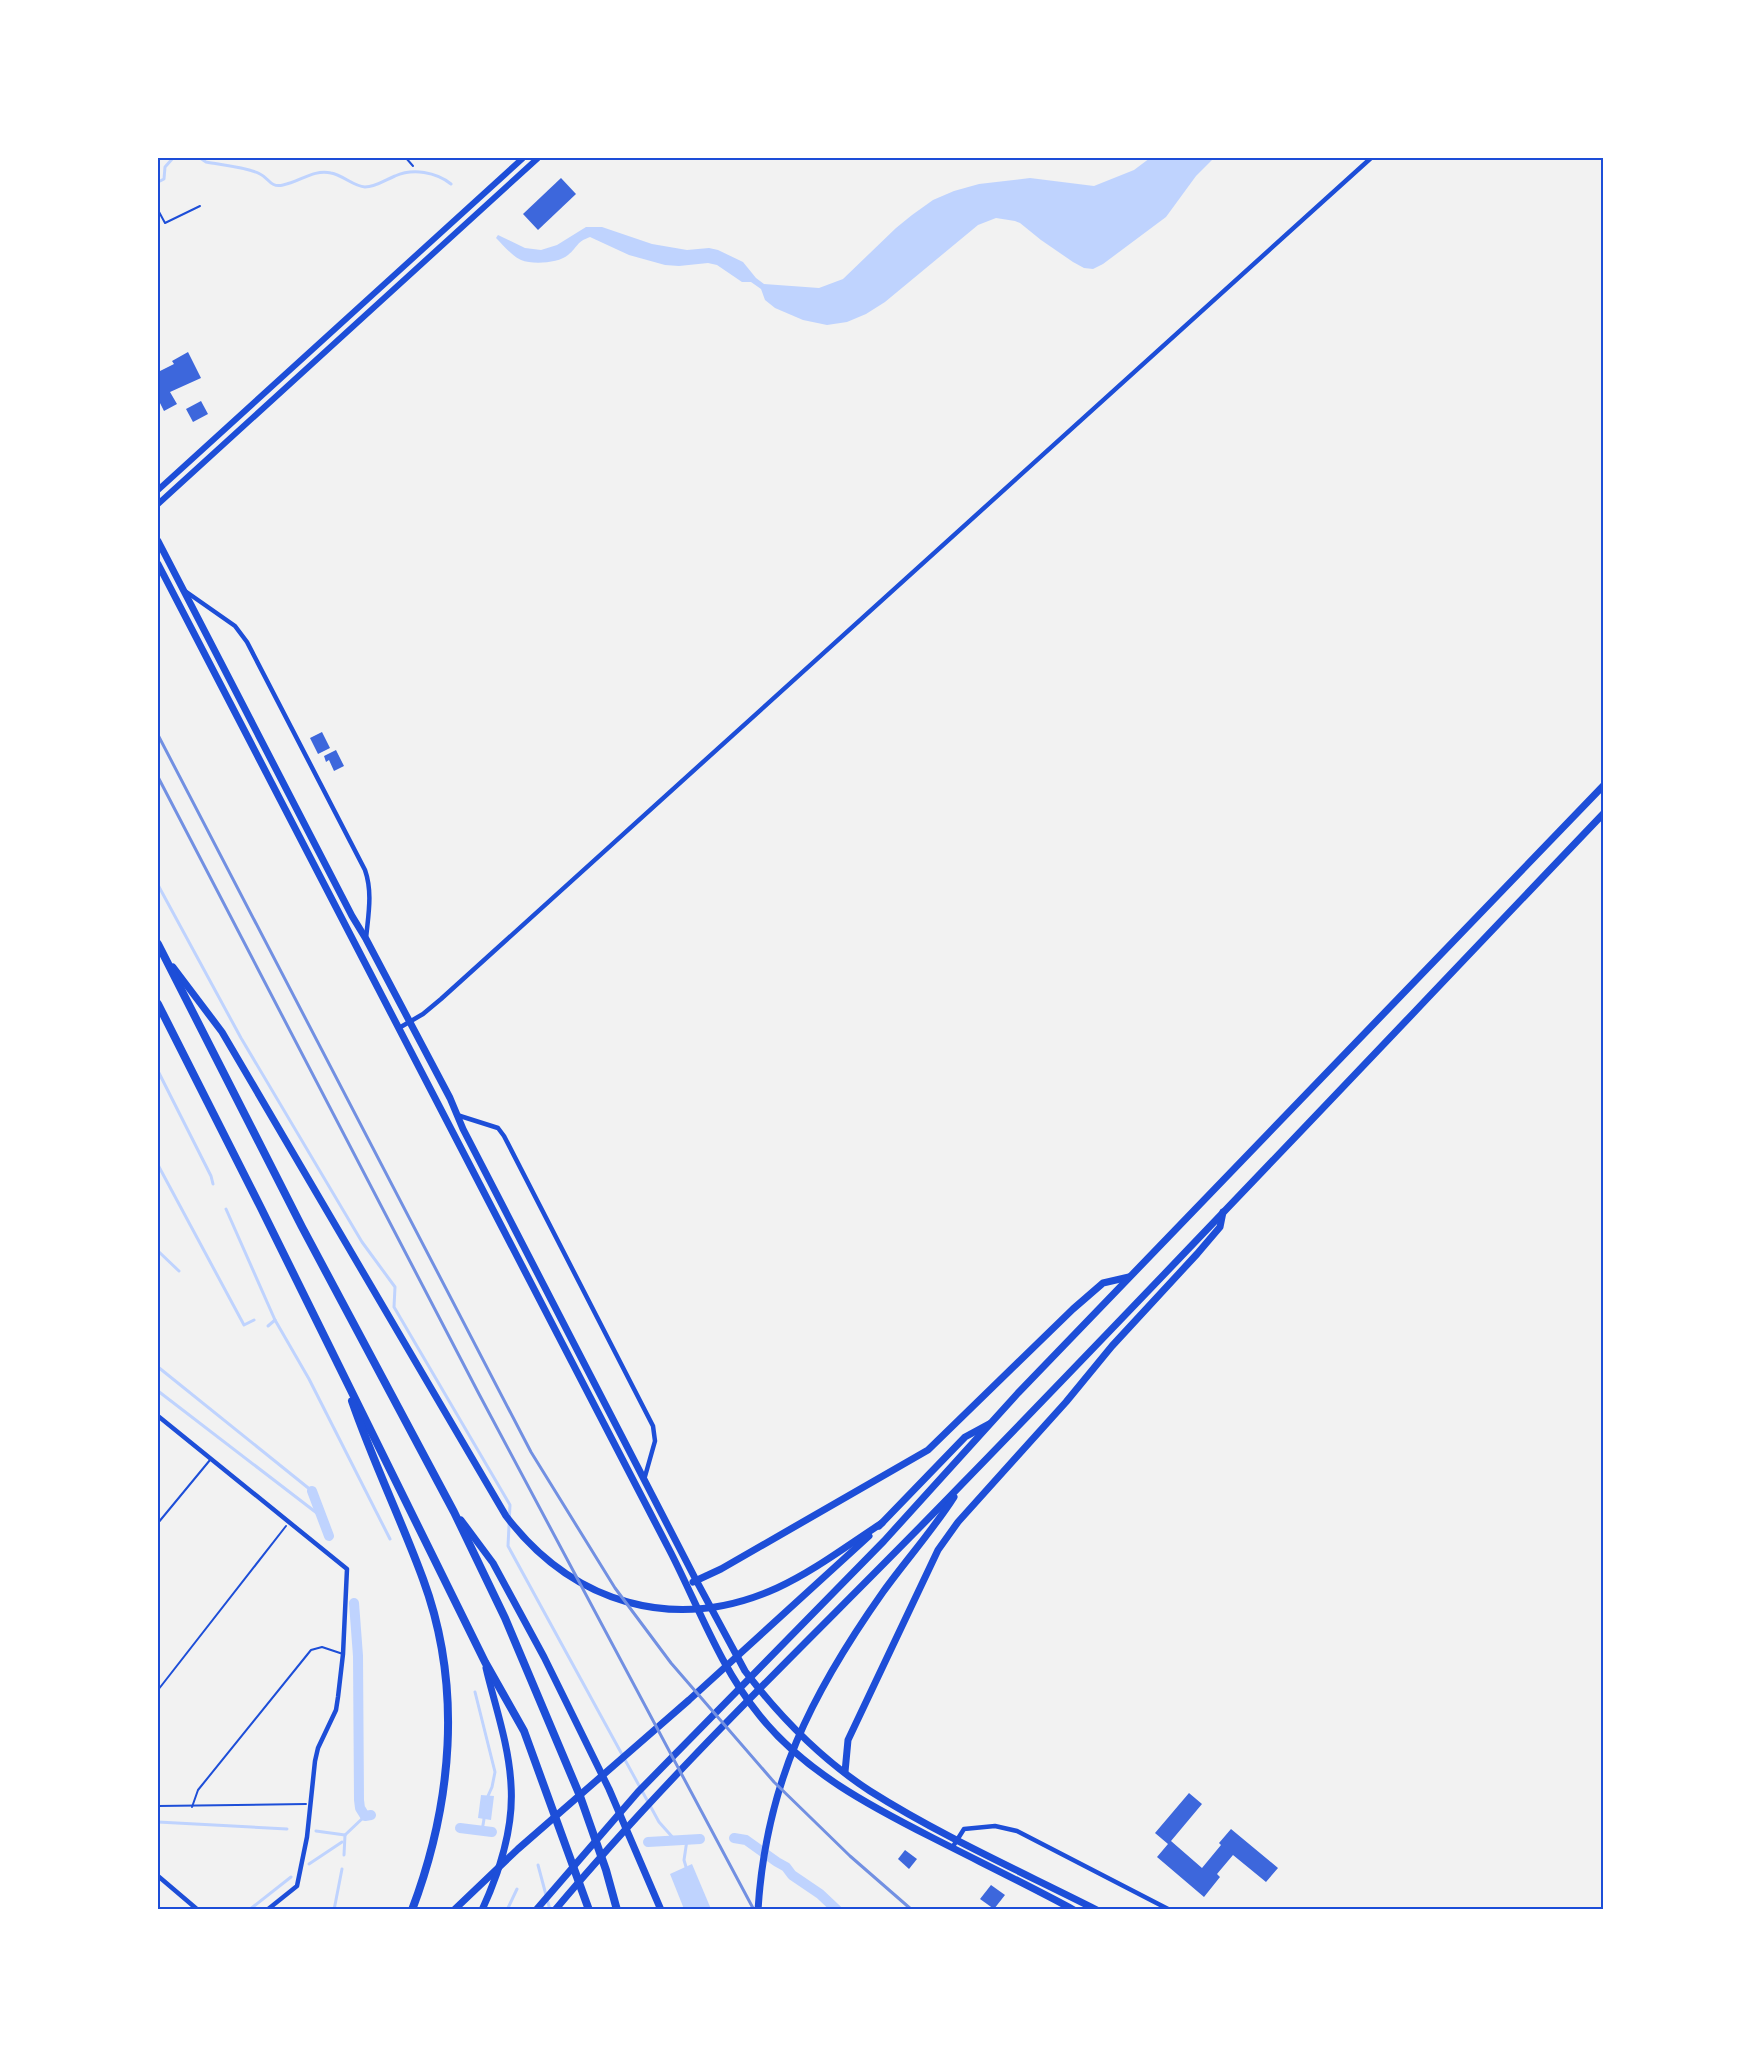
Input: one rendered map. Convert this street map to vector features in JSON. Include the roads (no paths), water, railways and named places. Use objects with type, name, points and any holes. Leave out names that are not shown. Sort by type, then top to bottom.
[{"type":"highway","points":[[158,944],[302,1227],[454,1512],[505,1617],[564,1758],[606,1870],[617,1910]]},
{"type":"highway","points":[[158,1004],[342,1369],[485,1662],[524,1731],[589,1910]]},
{"type":"highway","points":[[342,1369],[366,1441],[432,1606],[442,1655],[448,1716],[447,1770],[429,1862],[412,1910]]},
{"type":"main road","points":[[158,541],[347,906],[410,1022],[644,1481],[734,1652],[759,1689],[775,1710],[844,1772],[891,1803],[956,1839],[1097,1910]]},
{"type":"main road","points":[[158,564],[687,1584],[731,1675],[760,1717],[778,1736],[816,1769],[851,1794],[1074,1910]]},
{"type":"main road","points":[[536,1910],[638,1792],[884,1541],[1018,1393],[1604,785]]},
{"type":"main road","points":[[555,1910],[604,1852],[724,1726],[960,1485],[1604,813]]},
{"type":"main road","points":[[162,953],[222,1032],[506,1516],[540,1555],[567,1576],[611,1597],[645,1606],[699,1609],[749,1599],[798,1578],[882,1523]]},
{"type":"main road","points":[[844,1772],[848,1740],[938,1550],[958,1522],[1220,1227],[1224,1210]]},
{"type":"main road","points":[[687,1584],[724,1567],[928,1450],[1073,1309],[1103,1283],[1131,1276]]},
{"type":"main road","points":[[454,1910],[518,1849],[752,1644],[882,1523],[966,1437],[994,1422]]},
{"type":"main road","points":[[758,1910],[760,1882],[774,1803],[785,1769],[811,1707],[833,1666],[861,1623],[949,1505],[960,1485]]},
{"type":"main road","points":[[454,1512],[493,1563],[544,1657],[609,1789],[661,1910]]},
{"type":"main road","points":[[482,1910],[504,1851],[511,1815],[508,1762],[485,1662]]},
{"type":"street","points":[[158,490],[523,158]]},
{"type":"street","points":[[158,504],[538,158]]},
{"type":"street","points":[[399,1028],[441,999],[1371,158]]},
{"type":"street","points":[[182,589],[235,626],[247,642],[266,677],[365,870],[370,893],[366,939]]},
{"type":"street","points":[[456,1115],[498,1128],[509,1146],[652,1426],[655,1441],[644,1481]]},
{"type":"street","points":[[158,1416],[287,1524],[347,1569],[343,1654],[336,1710],[318,1748],[315,1761],[297,1886],[267,1910]]},
{"type":"street","points":[[952,1848],[964,1829],[1005,1827],[1050,1847],[1170,1910]]},
{"type":"street","points":[[158,1876],[198,1910]]},
{"type":"lane","points":[[406,158],[413,166]]},
{"type":"lane","points":[[158,210],[165,223],[200,206]]},
{"type":"lane","points":[[158,1523],[210,1460]]},
{"type":"lane","points":[[158,1690],[287,1524]]},
{"type":"lane","points":[[192,1807],[198,1791],[311,1650],[322,1647],[343,1654]]},
{"type":"lane","points":[[158,1806],[309,1804]]},
{"type":"water","points":[[1150,158],[1214,158],[1196,176],[1166,217],[1103,264],[1093,269],[1084,268],[1041,240],[1020,223],[996,218],[978,225],[885,302],[847,322],[827,325],[803,320],[775,308],[765,300],[761,289],[751,282],[742,282],[717,265],[708,263],[665,265],[629,255],[590,237],[564,258],[546,262],[526,262],[508,250],[496,238],[498,235],[525,248],[541,250],[557,245],[586,227],[602,227],[652,244],[687,250],[709,248],[718,250],[743,262],[764,284],[819,288],[843,279],[912,215],[933,200],[954,191],[979,184],[1030,178],[1094,186],[1134,170]]},
{"type":"water","points":[[481,1795],[494,1796],[491,1820],[478,1818]]},
{"type":"water","points":[[692,1864],[711,1909],[684,1909],[670,1874]]},
{"type":"waterway","points":[[158,182],[164,179],[165,167],[173,158]]},
{"type":"waterway","points":[[200,158],[206,162],[255,172],[279,186],[324,172],[335,174],[365,187],[377,185],[409,172],[424,172],[451,184]]},
{"type":"waterway","points":[[158,885],[241,1038],[362,1242],[395,1287],[394,1307],[510,1505],[508,1546],[659,1822],[675,1840]]},
{"type":"waterway","points":[[158,1071],[213,1184]]},
{"type":"waterway","points":[[158,1165],[244,1325],[254,1320]]},
{"type":"waterway","points":[[226,1209],[275,1320],[309,1379],[390,1539]]},
{"type":"waterway","points":[[158,1251],[179,1271]]},
{"type":"waterway","points":[[268,1326],[275,1320]]},
{"type":"waterway","points":[[158,1367],[312,1491]]},
{"type":"waterway","points":[[158,1391],[322,1517]]},
{"type":"waterway","points":[[312,1491],[329,1536]]},
{"type":"waterway","points":[[354,1603],[358,1656],[359,1800],[360,1808],[365,1816],[371,1815]]},
{"type":"waterway","points":[[475,1692],[495,1772],[488,1796]]},
{"type":"waterway","points":[[344,1855],[345,1835],[365,1816]]},
{"type":"waterway","points":[[482,1831],[484,1819]]},
{"type":"waterway","points":[[158,1822],[287,1829]]},
{"type":"waterway","points":[[460,1828],[492,1832]]},
{"type":"waterway","points":[[316,1831],[345,1835]]},
{"type":"waterway","points":[[734,1838],[746,1840],[786,1867],[792,1875],[820,1894],[837,1910]]},
{"type":"waterway","points":[[648,1842],[700,1839]]},
{"type":"waterway","points":[[686,1867],[684,1860],[687,1840]]},
{"type":"waterway","points":[[309,1864],[342,1842]]},
{"type":"waterway","points":[[538,1865],[550,1910]]},
{"type":"waterway","points":[[334,1910],[342,1869]]},
{"type":"waterway","points":[[249,1910],[291,1877]]},
{"type":"waterway","points":[[507,1910],[517,1889]]},
{"type":"railway","points":[[158,735],[531,1452],[615,1588],[671,1663],[774,1782],[850,1856],[912,1910]]},
{"type":"railway","points":[[158,777],[479,1394],[754,1910]]}]
